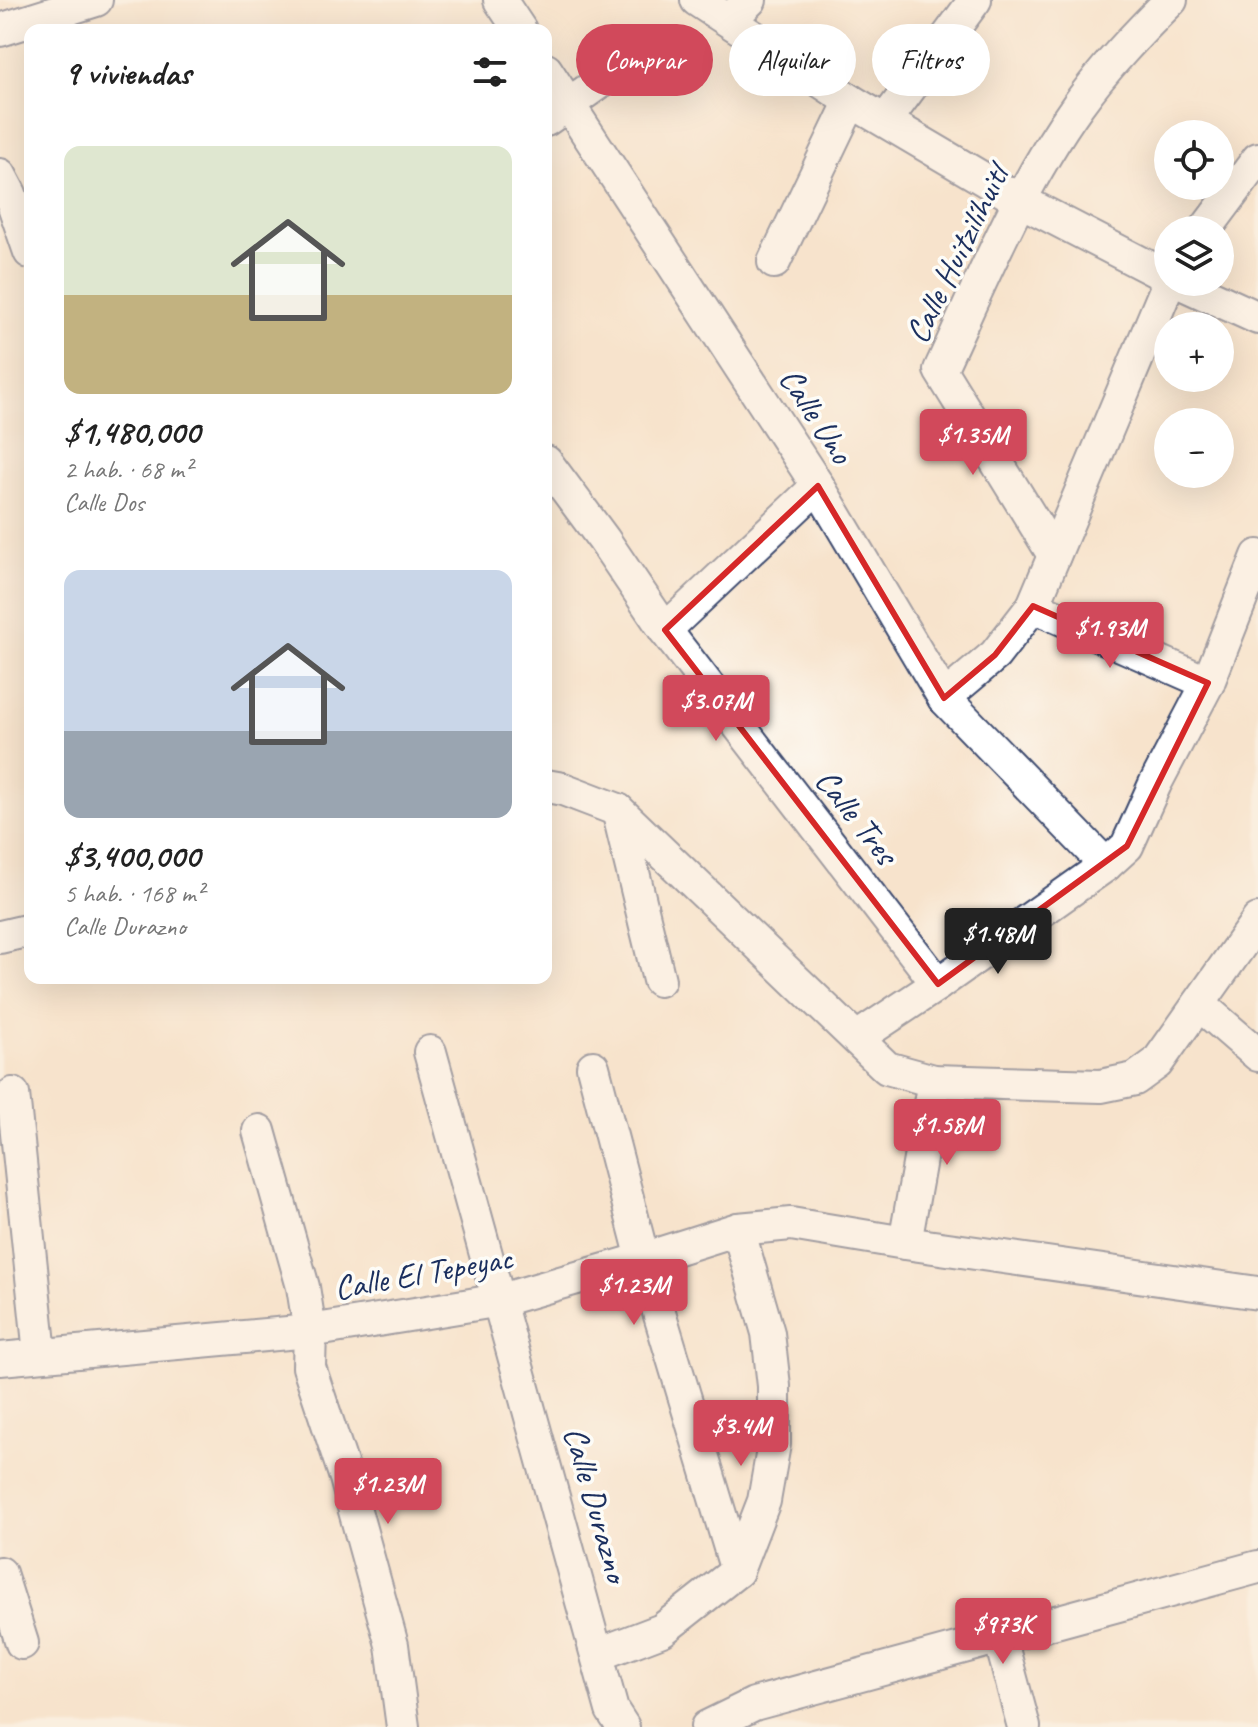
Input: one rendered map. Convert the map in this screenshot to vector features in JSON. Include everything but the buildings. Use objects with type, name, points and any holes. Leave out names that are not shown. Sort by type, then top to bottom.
[{"type":"street","points":[[0,30],[96,0]]},
{"type":"street","points":[[500,0],[516,24]]},
{"type":"street","points":[[697,0],[740,10],[851,101],[1019,200],[1154,271]]},
{"type":"street","points":[[886,120],[975,0]]},
{"type":"street","name":"Calle Huitzilíhuitl","points":[[1054,555],[940,370],[1019,200],[1078,105],[1126,45],[1171,0]]},
{"type":"street","name":"Calle Uno","points":[[552,92],[558,113],[818,486],[944,698],[1106,865]]},
{"type":"street","points":[[558,113],[581,96]]},
{"type":"street","points":[[774,262],[851,101]]},
{"type":"street","points":[[1215,216],[1258,159]]},
{"type":"street","points":[[13,194],[24,232]]},
{"type":"street","points":[[944,698],[995,655],[1033,606],[1162,296]]},
{"type":"street","points":[[1210,296],[1258,318]]},
{"type":"street","name":"Calle Tres","points":[[552,470],[665,630],[938,984]]},
{"type":"street","points":[[665,630],[818,486]]},
{"type":"street","points":[[857,1038],[1106,865],[1127,846],[1155,784],[1208,683],[1258,556]]},
{"type":"street","points":[[1033,606],[1208,683]]},
{"type":"street","points":[[552,787],[618,810],[887,1068],[934,1081],[1101,1086],[1135,1079],[1157,1063],[1258,920]]},
{"type":"street","points":[[618,810],[659,980]]},
{"type":"street","points":[[0,937],[24,931]]},
{"type":"street","points":[[1199,1004],[1258,1055]]},
{"type":"street","name":"Calle Durazno","points":[[430,1052],[612,1710],[623,1727]]},
{"type":"street","points":[[593,1067],[643,1259],[737,1571]]},
{"type":"street","points":[[905,1243],[934,1081]]},
{"type":"street","points":[[13,1094],[40,1354]]},
{"type":"street","points":[[259,1131],[303,1287],[310,1331],[309,1367],[346,1478],[392,1645],[403,1727]]},
{"type":"street","name":"Calle El Tepeyac","points":[[0,1359],[310,1331],[501,1300],[738,1229],[791,1224],[1258,1293]]},
{"type":"street","points":[[599,1654],[662,1630],[737,1571],[764,1501],[774,1444],[774,1386],[768,1333],[738,1229]]},
{"type":"street","points":[[723,1723],[754,1704],[1258,1567]]},
{"type":"street","points":[[0,1573],[22,1643]]},
{"type":"street","points":[[1000,1638],[1024,1727]]},
{"type":"highlighted area","points":[[818,486],[944,698],[995,655],[1033,606],[1208,683],[1127,846],[938,984],[665,630]]}]
